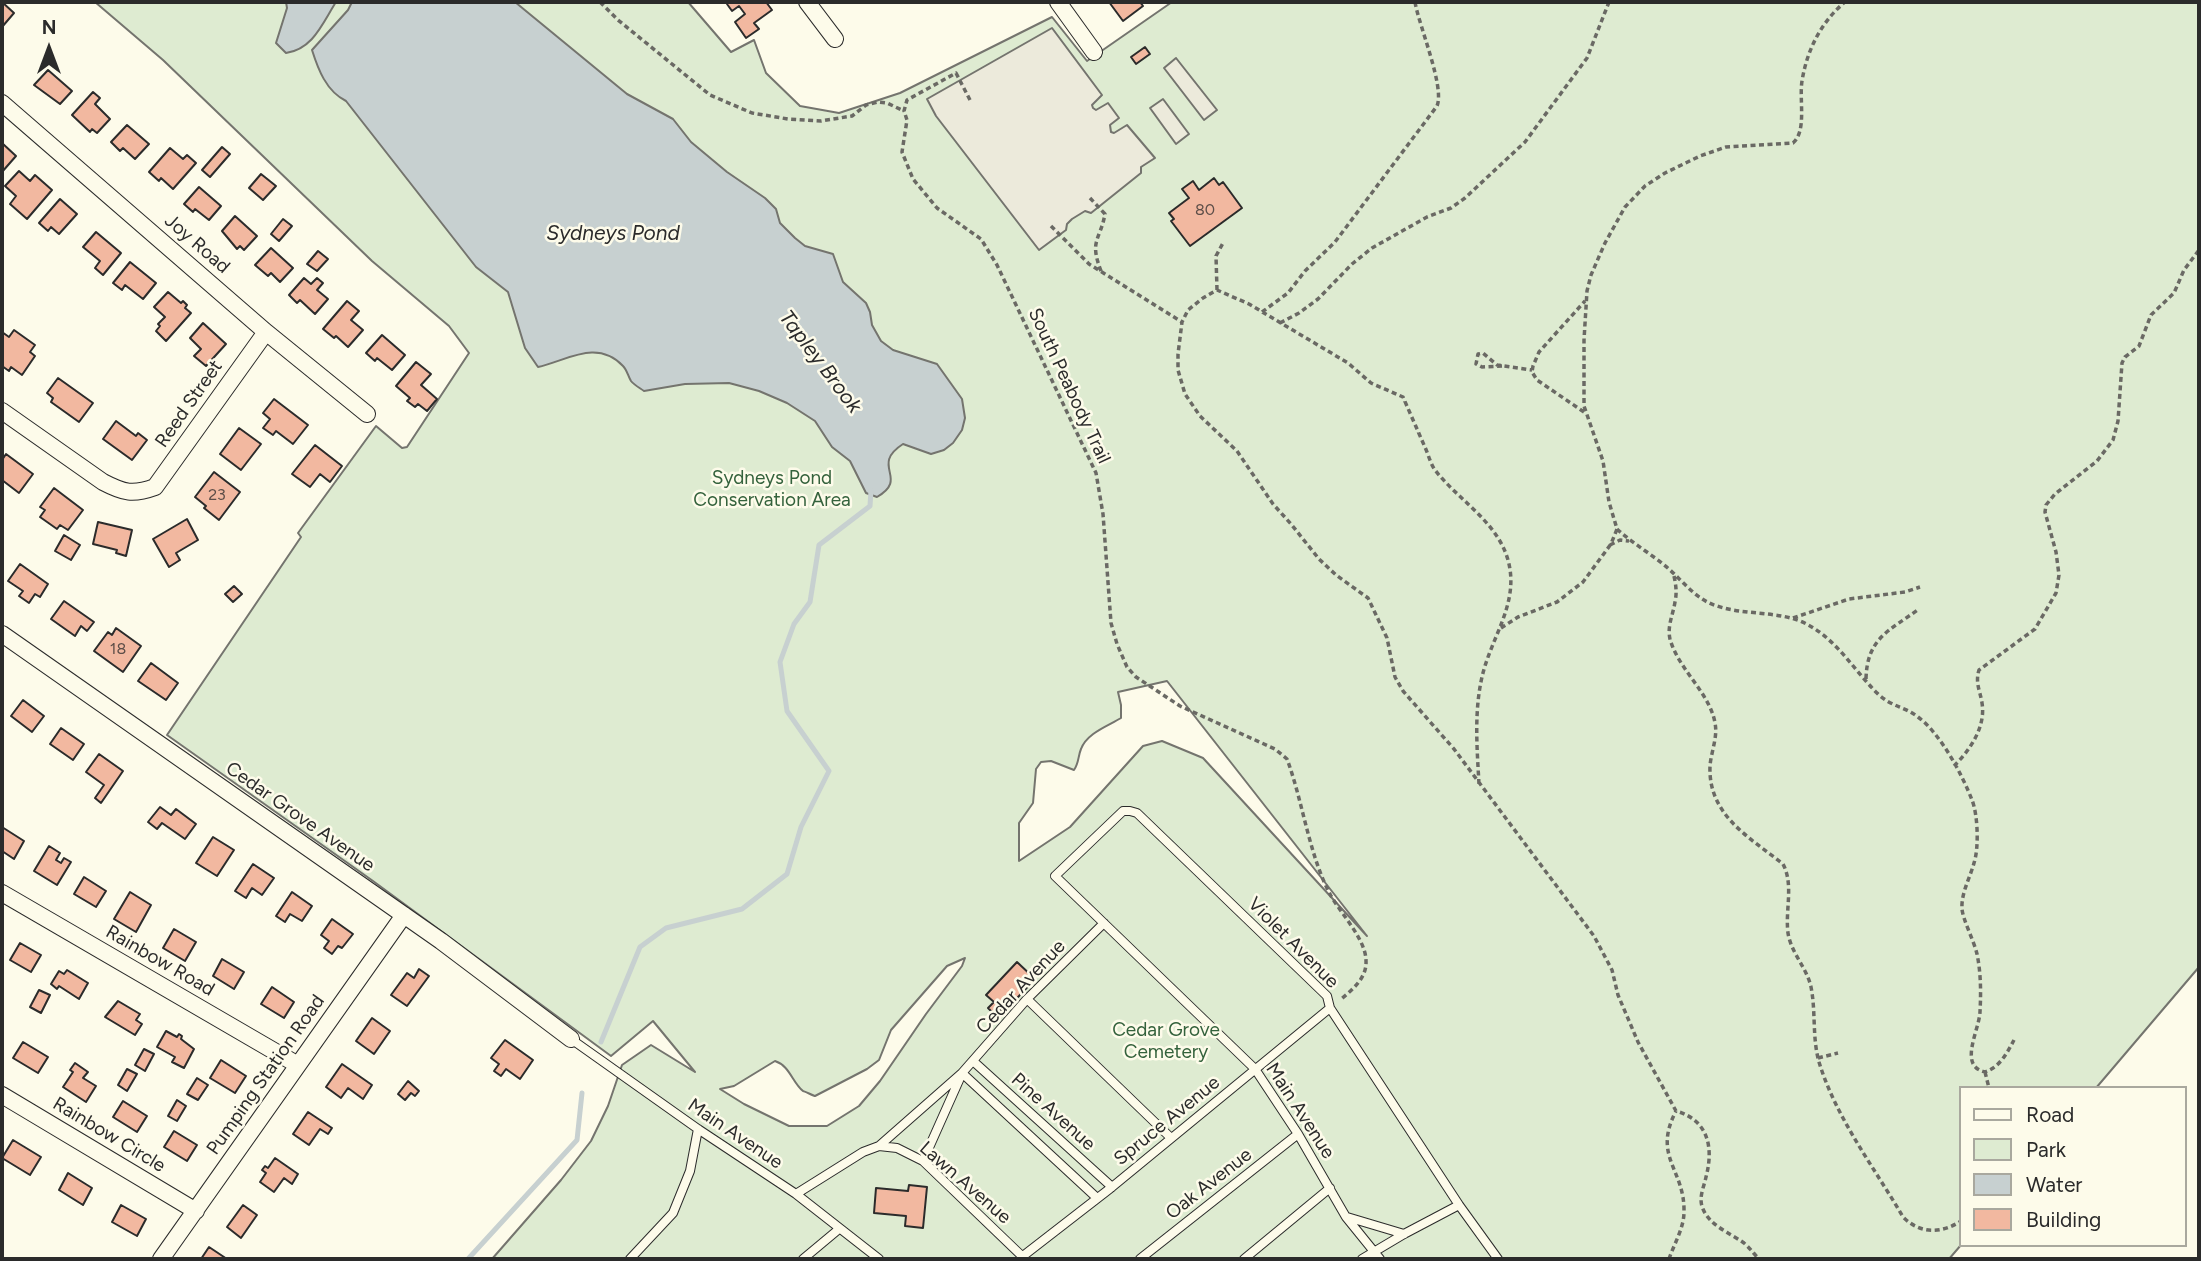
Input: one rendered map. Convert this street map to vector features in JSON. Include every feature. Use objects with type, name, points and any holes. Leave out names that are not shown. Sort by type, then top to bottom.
[{"type":"street","points":[[807,2],[835,39]]},
{"type":"street","points":[[1058,2],[1094,52]]},
{"type":"street","name":"Joy Road","points":[[2,103],[266,332],[367,414]]},
{"type":"street","name":"Reed Street","points":[[2,411],[103,482],[117,489],[139,492],[155,486],[266,332]]},
{"type":"street","name":"Cedar Grove Avenue","points":[[2,634],[441,941],[571,1040]]},
{"type":"street","name":"Rainbow Road","points":[[2,893],[298,1065]]},
{"type":"street","name":"Pumping Station Road","points":[[161,1259],[404,915]]},
{"type":"street","name":"Rainbow Circle","points":[[2,1095],[196,1211]]},
{"type":"lane","name":"Violet Avenue","points":[[1055,876],[1121,813],[1138,813],[1328,998],[1330,1007],[1460,1205],[1499,1259]]},
{"type":"lane","name":"Main Avenue","points":[[1055,876],[1255,1069],[1298,1134],[1346,1217],[1381,1259]]},
{"type":"lane","name":"Cedar Avenue","points":[[796,1194],[879,1146],[962,1073],[1027,999],[1104,923]]},
{"type":"lane","points":[[1027,999],[1170,1137]]},
{"type":"lane","name":"Spruce Avenue","points":[[1024,1258],[1330,1007]]},
{"type":"lane","name":"Main Avenue","points":[[571,1040],[796,1194],[879,1259]]},
{"type":"lane","name":"Pine Avenue","points":[[973,1061],[1112,1187]]},
{"type":"lane","name":"Cedar Avenue","points":[[923,1161],[962,1073]]},
{"type":"lane","name":"Pine Avenue","points":[[962,1073],[1097,1198]]},
{"type":"lane","points":[[630,1259],[673,1213],[690,1171],[698,1129]]},
{"type":"lane","name":"Oak Avenue","points":[[1140,1259],[1298,1134]]},
{"type":"lane","name":"Lawn Avenue","points":[[879,1146],[897,1148],[923,1161],[1024,1258]]},
{"type":"lane","points":[[1244,1259],[1330,1188]]},
{"type":"lane","points":[[1362,1259],[1460,1205]]},
{"type":"lane","points":[[1346,1217],[1404,1234]]},
{"type":"lane","points":[[803,1259],[839,1229]]},
{"type":"path","points":[[600,2],[618,20],[710,95],[752,113],[821,121],[852,116],[866,105],[878,102],[904,111],[907,100],[956,72],[970,100]]},
{"type":"path","points":[[1262,312],[1288,293],[1305,271],[1335,242],[1437,106],[1440,97],[1434,68],[1415,2]]},
{"type":"path","points":[[1280,323],[1318,299],[1352,264],[1372,248],[1427,216],[1457,204],[1514,154],[1587,58],[1609,2]]},
{"type":"path","points":[[1845,2],[1829,17],[1811,47],[1802,80],[1802,128],[1799,138],[1793,143],[1726,147],[1700,156],[1645,186],[1625,207],[1591,275],[1587,300],[1583,393],[1586,414],[1603,461],[1609,502],[1617,529],[1695,594],[1717,606],[1791,618],[1818,630],[1847,658],[1876,693],[1894,707],[1920,718],[1955,766],[1974,804],[1978,851],[1964,892],[1962,911],[1977,955],[1980,975],[1980,1016],[1970,1060],[1974,1066],[1985,1072],[1988,1086]]},
{"type":"path","name":"South Peabody Trail","points":[[904,111],[907,120],[902,152],[913,179],[937,208],[977,234],[984,242],[1096,473],[1103,514],[1111,622],[1116,644],[1127,667],[1136,677],[1180,706],[1275,749],[1287,759],[1320,872],[1329,893],[1364,947],[1367,963],[1357,984],[1330,1007]]},
{"type":"path","points":[[1090,198],[1105,214],[1094,249],[1102,272]]},
{"type":"path","points":[[1051,226],[1089,264],[1182,322]]},
{"type":"path","points":[[1217,290],[1216,256],[1223,243]]},
{"type":"path","points":[[1955,766],[1964,757],[1979,732],[1982,704],[1977,686],[1979,670],[2035,629],[2056,593],[2059,575],[2045,512],[2046,505],[2055,494],[2097,461],[2113,440],[2118,421],[2122,363],[2139,346],[2151,315],[2174,293],[2184,270],[2199,250]]},
{"type":"path","points":[[1217,290],[1262,312],[1348,363],[1371,383],[1403,397],[1434,468],[1501,543],[1508,557],[1512,589],[1490,650],[1479,694],[1479,784]]},
{"type":"path","points":[[1217,290],[1188,310],[1182,322],[1178,354],[1182,387],[1200,416],[1237,452],[1273,504],[1319,559],[1368,598],[1387,638],[1395,677],[1403,691],[1454,749],[1594,936],[1612,970],[1618,995],[1638,1042],[1676,1111],[1697,1121],[1704,1133],[1709,1163],[1701,1194],[1701,1206],[1707,1217],[1747,1246],[1759,1259]]},
{"type":"path","points":[[1586,414],[1537,380],[1532,370],[1539,352],[1587,300]]},
{"type":"path","points":[[1502,366],[1483,354],[1478,354],[1476,358],[1476,364],[1482,367],[1502,366],[1532,370]]},
{"type":"path","points":[[1607,550],[1617,529]]},
{"type":"path","points":[[1499,629],[1518,617],[1557,602],[1583,582],[1612,544],[1620,540],[1632,542]]},
{"type":"path","points":[[1674,574],[1677,595],[1669,625],[1671,640],[1715,723],[1710,767],[1713,795],[1730,821],[1783,864],[1785,869],[1788,882],[1788,933],[1793,950],[1811,984],[1818,1058],[1839,1111],[1903,1217],[1913,1227],[1926,1232],[1960,1222]]},
{"type":"path","points":[[1791,618],[1849,599],[1905,592],[1920,587]]},
{"type":"path","points":[[1866,681],[1867,663],[1873,645],[1919,609]]},
{"type":"path","points":[[1985,1072],[1997,1066],[2014,1040]]},
{"type":"path","points":[[1818,1058],[1838,1053]]},
{"type":"path","points":[[1669,1259],[1685,1216],[1682,1194],[1666,1139],[1676,1111]]},
{"type":"green space","points":[[95,2],[688,2],[731,52],[754,40],[766,73],[800,106],[839,113],[900,93],[1052,17],[1087,61],[1172,2],[2199,2],[2199,967],[2098,1086],[1960,1086],[1960,1246],[1949,1259],[492,1259],[591,1141],[608,1106],[622,1065],[651,1045],[695,1072],[653,1021],[611,1056],[373,881],[167,735],[301,537],[298,533],[376,426],[402,448],[407,447],[469,353],[449,326],[372,261],[163,60]],"holes":[[[1167,681],[1367,936],[1203,758],[1162,741],[1143,746],[1070,827],[1019,861],[1019,823],[1033,803],[1036,769],[1041,762],[1051,761],[1074,770],[1084,743],[1098,730],[1121,718],[1118,692]],[[965,958],[880,1081],[859,1106],[827,1126],[789,1126],[720,1089],[734,1086],[775,1061],[784,1067],[803,1091],[815,1096],[879,1060],[891,1030],[947,966]]]},
{"type":"shaded area","points":[[1052,28],[1102,95],[1092,105],[1093,108],[1096,110],[1108,103],[1119,118],[1110,125],[1111,132],[1114,133],[1127,125],[1155,158],[1141,167],[1141,173],[1091,213],[1085,211],[1072,219],[1066,230],[1039,250],[936,116],[927,99]]},
{"type":"shaded area","points":[[1176,58],[1217,110],[1204,120],[1164,68]]},
{"type":"shaded area","points":[[1163,99],[1189,134],[1176,144],[1150,108]]},
{"type":"water","points":[[286,2],[336,2],[310,41],[295,51],[286,53],[276,43],[287,8]]},
{"type":"water","name":"Sydneys Pond","points":[[352,2],[515,2],[627,94],[673,119],[691,142],[727,172],[765,198],[776,209],[780,223],[805,246],[833,254],[843,282],[866,303],[872,325],[881,341],[893,350],[937,364],[962,399],[965,418],[962,430],[953,443],[944,450],[931,454],[903,444],[889,459],[890,484],[877,497],[866,493],[850,461],[832,447],[815,421],[787,403],[759,391],[729,383],[685,384],[644,391],[632,382],[624,368],[613,358],[603,354],[571,356],[538,367],[525,348],[508,292],[476,267],[346,101],[333,91],[320,72],[312,50]]},
{"type":"building","points":[[2,2],[14,13],[2,27]]},
{"type":"building","points":[[766,2],[772,10],[754,23],[759,29],[746,38],[735,22],[745,14],[739,6],[732,11],[727,4]]},
{"type":"building","points":[[1109,2],[1140,2],[1143,6],[1123,21]]},
{"type":"building","points":[[1145,47],[1150,54],[1136,64],[1131,57]]},
{"type":"building","points":[[48,70],[72,91],[60,104],[34,85]]},
{"type":"building","points":[[93,92],[100,98],[95,104],[110,119],[97,133],[92,129],[90,132],[72,115]]},
{"type":"building","points":[[127,125],[149,144],[135,159],[123,148],[120,151],[111,142]]},
{"type":"building","points":[[2,143],[16,156],[2,172]]},
{"type":"building","points":[[222,147],[230,154],[210,177],[202,170]]},
{"type":"building","points":[[170,148],[183,159],[187,155],[196,163],[173,189],[149,172]]},
{"type":"building","points":[[19,171],[30,181],[35,175],[52,190],[27,219],[10,204],[16,196],[5,186]]},
{"type":"building","points":[[261,174],[276,186],[263,200],[249,188]]},
{"type":"building","points":[[1214,178],[1219,185],[1223,182],[1242,208],[1190,246],[1171,221],[1174,219],[1169,213],[1189,198],[1182,189],[1193,181],[1199,190]]},
{"type":"building","points":[[199,187],[221,206],[209,220],[184,204]]},
{"type":"building","points":[[60,199],[77,214],[59,234],[51,227],[48,231],[39,223]]},
{"type":"building","points":[[235,216],[257,236],[244,250],[240,246],[237,249],[222,231]]},
{"type":"building","points":[[283,219],[292,226],[279,241],[271,234]]},
{"type":"building","points":[[96,232],[121,253],[103,275],[95,268],[100,261],[83,247]]},
{"type":"building","points":[[271,248],[293,268],[280,282],[271,273],[268,276],[255,265]]},
{"type":"building","points":[[318,251],[328,259],[317,271],[307,264]]},
{"type":"building","points":[[130,262],[156,283],[143,299],[125,285],[122,290],[113,283]]},
{"type":"building","points":[[304,278],[311,284],[317,278],[323,283],[317,290],[328,299],[315,314],[300,300],[297,303],[289,295]]},
{"type":"building","points":[[168,292],[181,303],[183,301],[187,305],[185,308],[191,313],[166,341],[156,331],[160,326],[158,324],[165,317],[154,307]]},
{"type":"building","points":[[347,301],[359,311],[351,320],[363,330],[348,347],[323,329]]},
{"type":"building","points":[[203,323],[226,344],[206,366],[194,356],[201,349],[190,338]]},
{"type":"building","points":[[14,330],[35,345],[30,352],[35,356],[22,375],[11,367],[9,371],[2,366],[2,332],[9,337]]},
{"type":"building","points":[[382,335],[405,355],[392,370],[366,353]]},
{"type":"building","points":[[416,362],[431,374],[421,385],[437,399],[427,411],[418,404],[415,407],[407,401],[410,398],[396,386]]},
{"type":"building","points":[[58,378],[93,403],[79,422],[51,402],[53,398],[47,393]]},
{"type":"building","points":[[274,399],[308,425],[293,444],[276,431],[273,435],[263,428],[270,419],[263,413]]},
{"type":"building","points":[[116,421],[136,436],[138,433],[147,440],[132,460],[103,439]]},
{"type":"building","points":[[239,428],[261,444],[241,470],[220,454]]},
{"type":"building","points":[[315,445],[342,466],[330,482],[320,474],[310,487],[292,474]]},
{"type":"building","points":[[6,454],[33,474],[19,493],[2,480],[2,460]]},
{"type":"building","points":[[214,472],[240,492],[219,520],[195,497]]},
{"type":"building","points":[[54,488],[83,510],[68,530],[60,525],[57,529],[40,517],[45,510],[40,507]]},
{"type":"building","points":[[187,519],[198,540],[176,553],[180,560],[169,567],[153,539]]},
{"type":"building","points":[[98,522],[132,530],[126,556],[116,553],[117,550],[93,544]]},
{"type":"building","points":[[64,535],[80,545],[71,560],[55,551]]},
{"type":"building","points":[[20,564],[48,584],[40,597],[35,594],[29,603],[19,596],[23,591],[8,581]]},
{"type":"building","points":[[234,586],[242,594],[233,602],[225,594]]},
{"type":"building","points":[[64,601],[94,622],[87,631],[81,626],[75,636],[51,619]]},
{"type":"building","points":[[116,628],[141,646],[123,672],[94,651],[108,632],[112,635]]},
{"type":"building","points":[[151,663],[178,683],[166,700],[138,681]]},
{"type":"building","points":[[23,700],[44,716],[32,732],[11,716]]},
{"type":"building","points":[[61,728],[84,744],[73,760],[50,744]]},
{"type":"building","points":[[99,754],[123,771],[101,803],[95,798],[104,785],[86,772]]},
{"type":"building","points":[[160,807],[171,815],[176,809],[196,824],[185,839],[162,823],[157,829],[148,822]]},
{"type":"building","points":[[2,827],[24,841],[14,859],[2,851]]},
{"type":"building","points":[[213,837],[234,850],[217,876],[196,863]]},
{"type":"building","points":[[49,846],[60,853],[56,860],[61,863],[64,858],[71,862],[57,885],[34,871]]},
{"type":"building","points":[[253,864],[274,878],[262,895],[252,888],[246,898],[235,891]]},
{"type":"building","points":[[84,877],[106,891],[96,907],[74,894]]},
{"type":"building","points":[[130,892],[151,905],[136,932],[114,919]]},
{"type":"building","points":[[292,892],[312,906],[302,921],[290,914],[285,922],[276,916]]},
{"type":"building","points":[[332,919],[353,934],[342,948],[338,946],[332,954],[324,948],[329,941],[321,935]]},
{"type":"building","points":[[174,929],[196,942],[185,961],[163,948]]},
{"type":"building","points":[[20,943],[41,955],[31,972],[10,960]]},
{"type":"building","points":[[222,959],[244,972],[234,989],[213,976]]},
{"type":"building","points":[[1017,962],[1035,979],[1003,1013],[999,1008],[994,1014],[988,1008],[994,1002],[986,995]]},
{"type":"building","points":[[419,969],[429,976],[407,1006],[391,995],[407,973],[414,978]]},
{"type":"building","points":[[67,970],[88,983],[79,999],[51,984],[59,971],[64,974]]},
{"type":"building","points":[[272,987],[294,1002],[284,1018],[261,1004]]},
{"type":"building","points":[[39,990],[50,995],[41,1013],[30,1007]]},
{"type":"building","points":[[118,1001],[140,1014],[136,1020],[142,1024],[135,1035],[105,1017]]},
{"type":"building","points":[[372,1018],[390,1031],[374,1054],[356,1041]]},
{"type":"building","points":[[166,1031],[177,1037],[179,1034],[181,1039],[194,1049],[184,1068],[172,1062],[175,1057],[157,1047]]},
{"type":"building","points":[[505,1040],[533,1060],[520,1079],[506,1069],[501,1076],[494,1071],[499,1064],[491,1058]]},
{"type":"building","points":[[23,1042],[48,1057],[38,1073],[13,1058]]},
{"type":"building","points":[[144,1049],[154,1054],[145,1071],[135,1065]]},
{"type":"building","points":[[221,1060],[246,1076],[235,1093],[210,1078]]},
{"type":"building","points":[[75,1063],[88,1072],[83,1078],[96,1086],[86,1102],[63,1087],[73,1072],[70,1070]]},
{"type":"building","points":[[342,1064],[372,1085],[363,1099],[348,1088],[341,1098],[326,1087]]},
{"type":"building","points":[[127,1069],[137,1074],[127,1091],[118,1085]]},
{"type":"building","points":[[197,1078],[208,1085],[198,1100],[187,1094]]},
{"type":"building","points":[[408,1081],[419,1091],[415,1096],[411,1093],[405,1100],[398,1094]]},
{"type":"building","points":[[177,1100],[186,1106],[177,1121],[168,1116]]},
{"type":"building","points":[[123,1101],[147,1116],[137,1132],[113,1117]]},
{"type":"building","points":[[308,1112],[332,1128],[328,1134],[320,1129],[309,1145],[293,1134]]},
{"type":"building","points":[[174,1131],[197,1145],[187,1161],[164,1147]]},
{"type":"building","points":[[13,1140],[41,1157],[30,1175],[2,1158]]},
{"type":"building","points":[[275,1158],[298,1174],[292,1184],[284,1178],[274,1192],[260,1182],[266,1173],[262,1170],[265,1166],[268,1168]]},
{"type":"building","points":[[68,1173],[92,1188],[83,1205],[59,1190]]},
{"type":"building","points":[[909,1185],[927,1187],[923,1228],[905,1226],[906,1216],[874,1213],[876,1188],[908,1191]]},
{"type":"building","points":[[121,1205],[146,1219],[137,1236],[112,1222]]},
{"type":"building","points":[[243,1205],[257,1215],[241,1238],[227,1227]]},
{"type":"building","points":[[209,1247],[227,1259],[201,1259]]},
{"type":"waterway","name":"Tapley Brook","points":[[601,1042],[640,947],[666,928],[742,909],[787,874],[801,827],[829,771],[787,711],[780,662],[794,624],[810,602],[819,545],[870,506],[871,490]]},
{"type":"waterway","name":"Tapley Brook","points":[[468,1259],[577,1140],[582,1093]]},
{"type":"park label","name":"Sydneys Pond Conservation Area","points":[[772,489]]},
{"type":"park label","name":"Cedar Grove Cemetery","points":[[1166,1041]]}]
